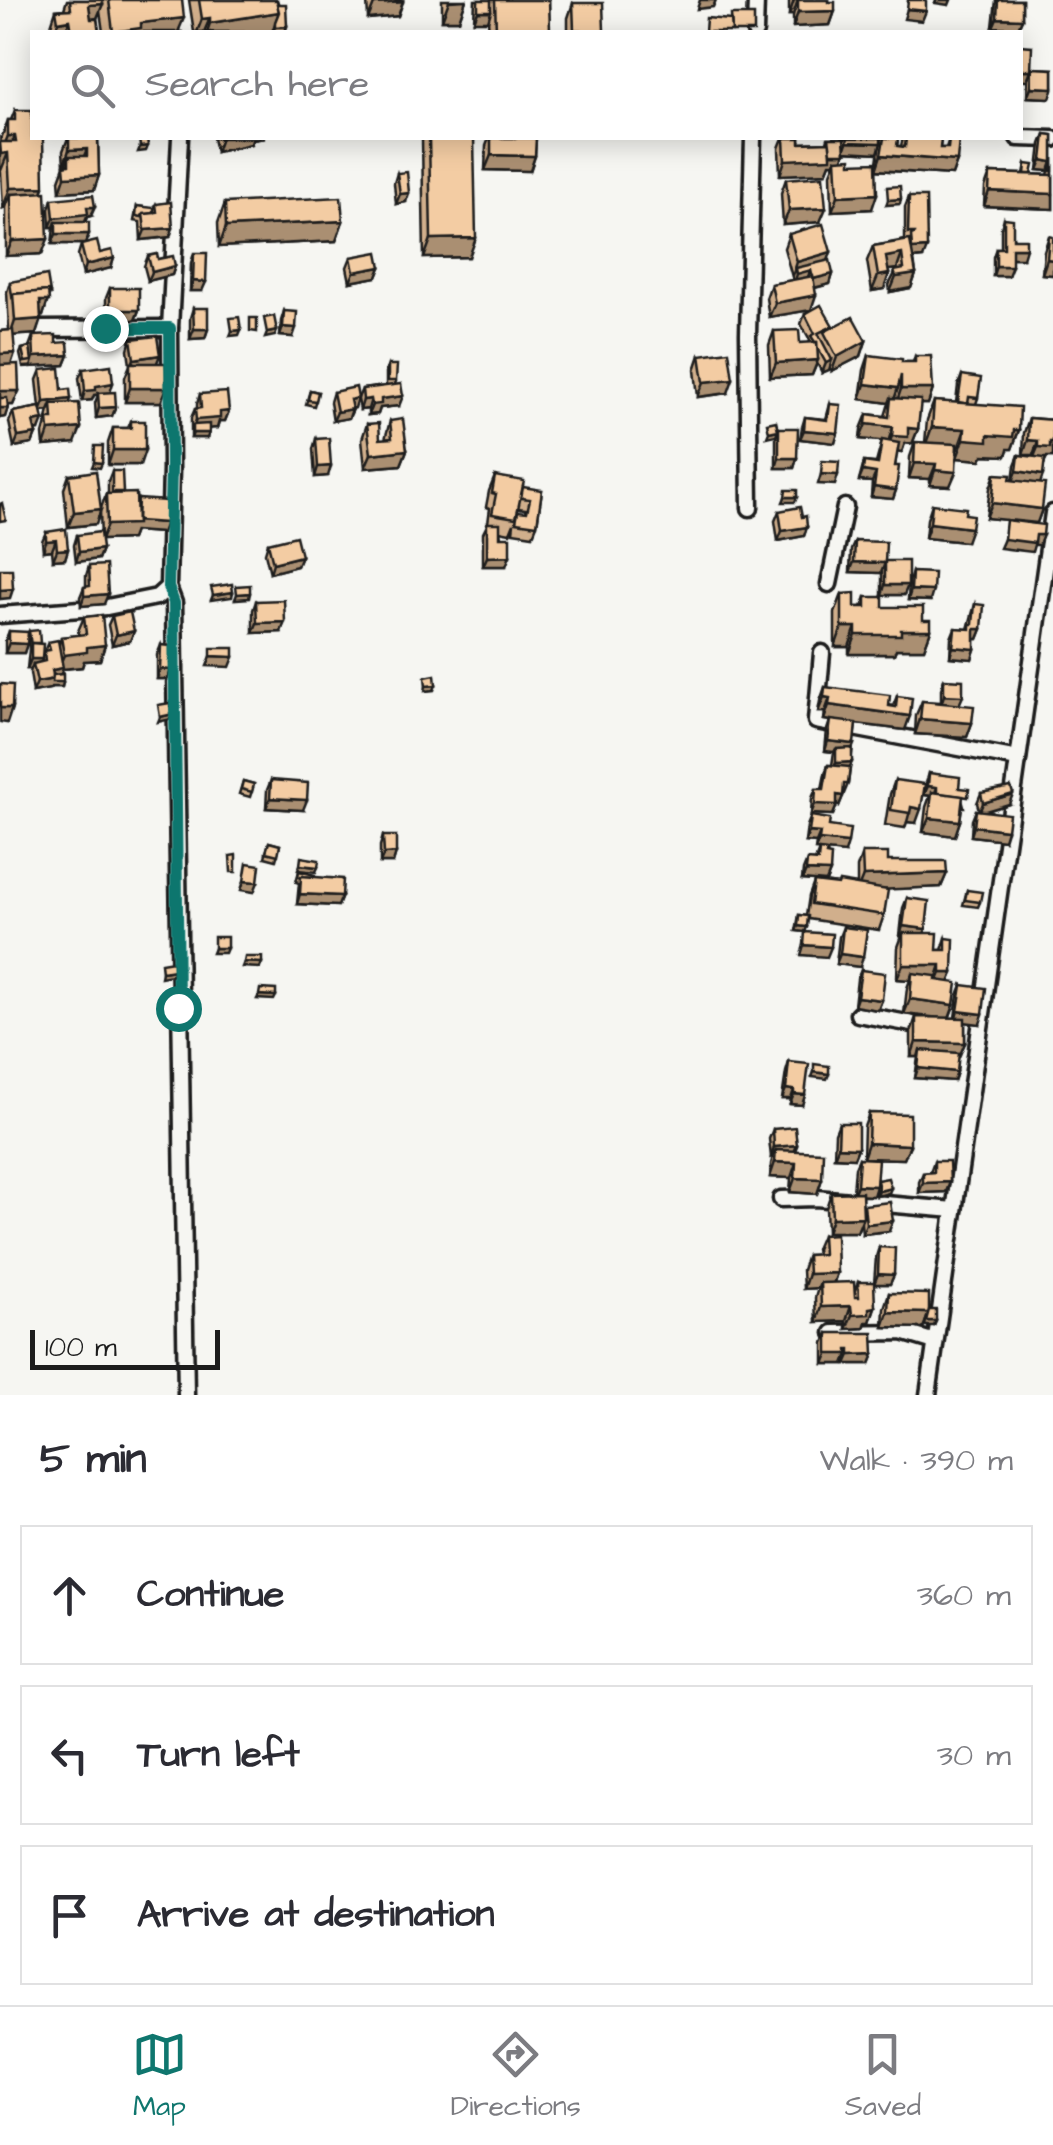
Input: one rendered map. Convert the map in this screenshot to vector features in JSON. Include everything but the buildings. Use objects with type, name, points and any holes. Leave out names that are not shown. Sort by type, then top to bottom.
[{"type":"street","points":[[755,30],[756,0]]},
{"type":"street","points":[[1023,138],[1053,140]]},
{"type":"street","points":[[180,140],[170,328],[168,587],[174,603],[186,1395]]},
{"type":"street","points":[[750,508],[752,140]]},
{"type":"street","points":[[41,329],[170,328]]},
{"type":"street","points":[[830,584],[845,508]]},
{"type":"street","points":[[928,1395],[1049,564],[1053,513]]},
{"type":"street","points":[[0,616],[108,607],[157,598],[168,587]]},
{"type":"street","points":[[822,653],[816,721],[1018,759]]},
{"type":"street","points":[[858,1014],[944,1030]]},
{"type":"street","points":[[962,1032],[979,1036]]},
{"type":"street","points":[[780,1198],[954,1210]]},
{"type":"street","points":[[833,1332],[902,1332],[936,1342]]},
{"type":"route","points":[[105,328],[170,328],[168,587],[174,603],[178,1008]]}]
